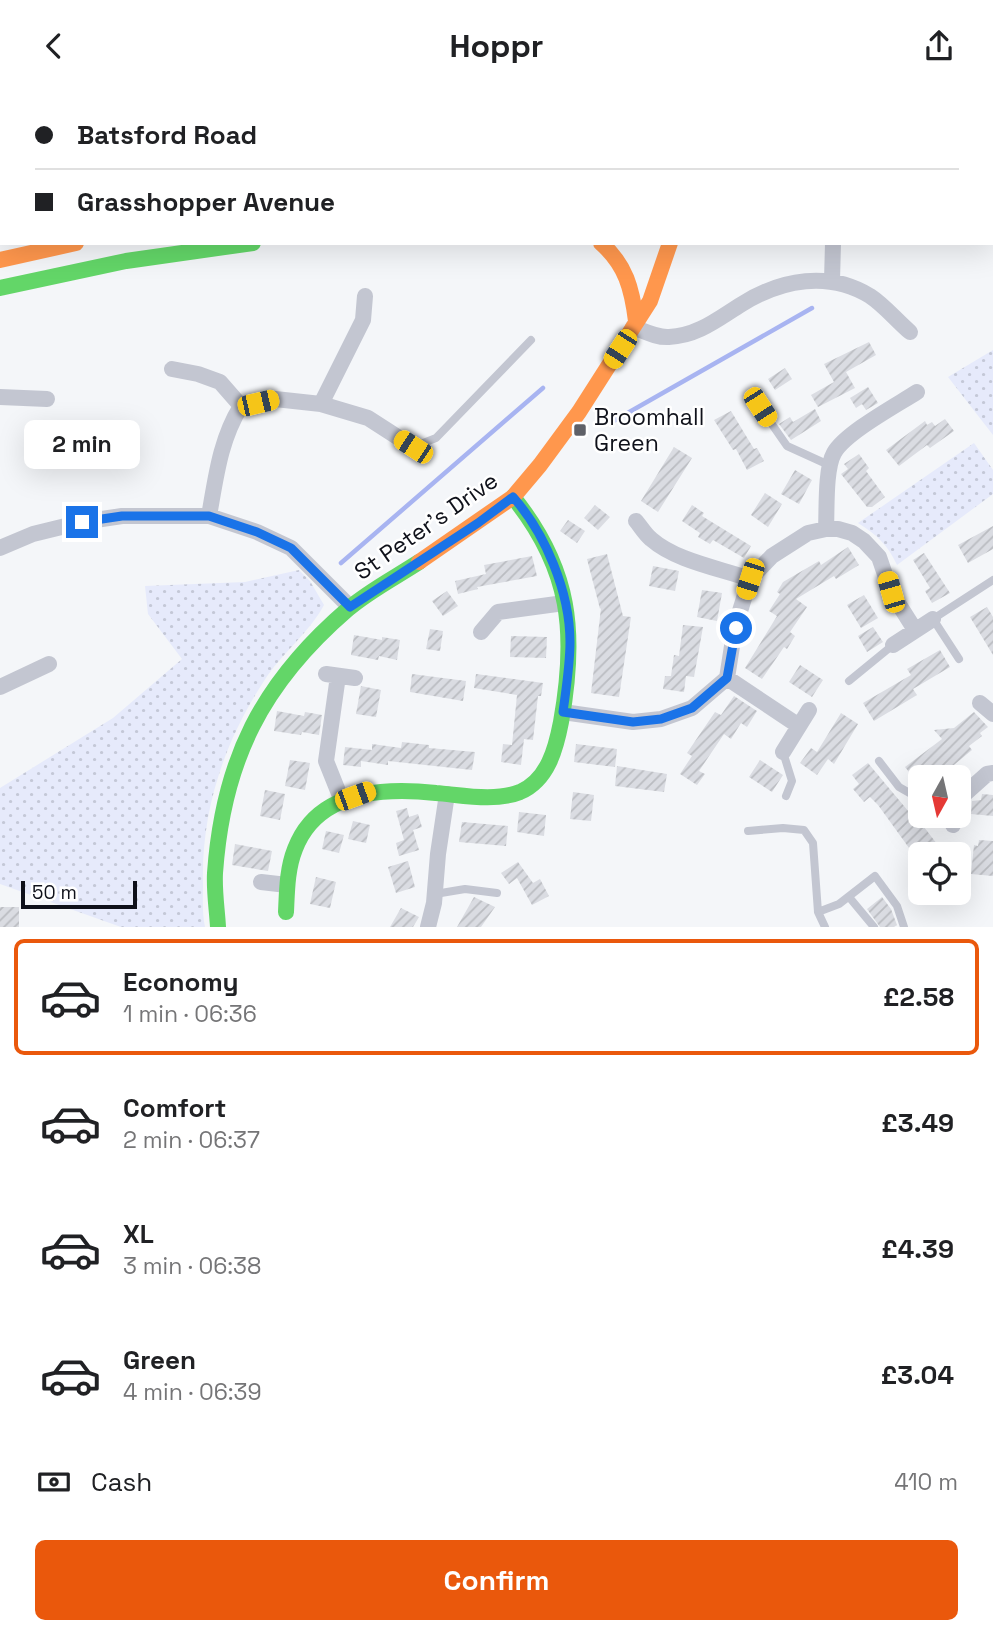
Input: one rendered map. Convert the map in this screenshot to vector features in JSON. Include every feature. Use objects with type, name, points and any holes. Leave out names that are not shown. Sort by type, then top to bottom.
[{"type":"main road","points":[[0,260],[67,245]]},
{"type":"main road","points":[[0,288],[235,245]]},
{"type":"main road","points":[[604,245],[614,253],[627,272],[632,289],[634,324]]},
{"type":"main road","name":"St Peter's Drive","points":[[218,927],[215,876],[222,813],[249,729],[279,680],[312,642],[350,607],[513,497],[579,412],[650,301],[669,245]]},
{"type":"main road","points":[[286,912],[287,885],[294,850],[300,836],[322,812],[369,791],[397,788],[447,795],[510,795],[527,789],[541,776],[551,761],[563,712],[570,639],[564,603],[549,551],[513,497]]},
{"type":"street","points":[[832,281],[834,245]]},
{"type":"street","points":[[634,324],[651,334],[669,337],[706,328],[744,302],[781,285],[810,279],[832,281],[871,296],[910,333]]},
{"type":"street","points":[[321,404],[363,320],[365,296]]},
{"type":"street","points":[[172,369],[220,382],[242,406]]},
{"type":"street","points":[[826,529],[827,483],[834,453],[852,435],[917,391]]},
{"type":"street","points":[[0,397],[47,400]]},
{"type":"street","points":[[209,516],[219,454],[231,423],[242,406],[275,399],[321,404],[368,418],[413,447]]},
{"type":"street","points":[[0,548],[33,534],[82,522],[122,516],[209,516],[257,532],[291,548],[350,607]]},
{"type":"street","points":[[636,521],[651,539],[667,549],[750,579]]},
{"type":"street","points":[[563,712],[633,722],[661,719],[692,708],[727,678],[736,628],[750,579],[796,538],[826,529],[852,533],[864,541],[879,558],[891,592],[915,630]]},
{"type":"street","points":[[481,632],[498,612],[564,603]]},
{"type":"street","points":[[893,645],[933,619]]},
{"type":"street","points":[[0,687],[49,664]]},
{"type":"street","points":[[342,801],[326,761],[332,675],[355,678]]},
{"type":"street","points":[[727,678],[799,726]]},
{"type":"street","points":[[783,752],[809,710]]},
{"type":"street","points":[[971,788],[987,774],[993,773]]},
{"type":"street","points":[[428,927],[435,894],[447,795]]},
{"type":"street","points":[[261,882],[287,885]]},
{"type":"lane","points":[[413,447],[436,438],[531,340]]},
{"type":"lane","points":[[760,407],[787,446],[831,466]]},
{"type":"lane","points":[[959,659],[933,619],[993,580]]},
{"type":"lane","points":[[849,681],[893,645]]},
{"type":"lane","points":[[783,752],[792,781],[786,796]]},
{"type":"lane","points":[[879,761],[898,787],[908,792]]},
{"type":"lane","points":[[748,831],[783,828],[804,830],[814,843],[818,912],[825,927]]},
{"type":"lane","points":[[818,912],[839,904],[875,876],[897,906],[903,926]]},
{"type":"lane","points":[[435,894],[465,889],[496,893]]},
{"type":"lane","points":[[849,897],[874,927]]},
{"type":"shaded area","points":[[993,350],[993,435],[948,377]]},
{"type":"shaded area","points":[[974,443],[993,470],[993,494],[897,565],[881,541],[858,523]]},
{"type":"shaded area","points":[[299,570],[310,581],[324,605],[311,625],[264,681],[237,728],[227,753],[218,778],[206,830],[203,857],[205,927],[121,927],[0,884],[0,788],[113,718],[182,659],[148,614],[145,586],[245,582]]},
{"type":"building","points":[[869,342],[876,355],[846,372],[855,388],[818,407],[811,395],[834,382],[824,364]]},
{"type":"building","points":[[785,368],[792,379],[775,390],[768,379]]},
{"type":"building","points":[[868,387],[878,403],[866,410],[862,404],[856,408],[850,398]]},
{"type":"building","points":[[815,409],[821,421],[791,440],[779,424],[790,417],[793,422]]},
{"type":"building","points":[[731,411],[764,461],[747,470],[736,449],[733,450],[714,420]]},
{"type":"building","points":[[945,419],[954,431],[930,448],[927,445],[899,466],[886,450],[925,421],[927,425],[932,422],[935,426]]},
{"type":"building","points":[[674,447],[692,458],[658,512],[641,501]]},
{"type":"building","points":[[859,454],[869,468],[866,471],[885,497],[872,507],[867,507],[841,474],[848,469],[844,464]]},
{"type":"building","points":[[795,470],[812,480],[799,504],[781,494]]},
{"type":"building","points":[[765,493],[782,504],[768,527],[751,515]]},
{"type":"building","points":[[595,505],[610,517],[598,530],[584,518]]},
{"type":"building","points":[[692,505],[704,513],[702,516],[751,546],[744,558],[713,540],[710,544],[698,537],[700,533],[682,521]]},
{"type":"building","points":[[568,520],[585,531],[577,543],[560,531]]},
{"type":"building","points":[[993,526],[993,549],[968,563],[958,545]]},
{"type":"building","points":[[848,547],[859,565],[836,579],[834,576],[796,599],[807,607],[790,632],[795,636],[762,679],[745,668],[777,616],[769,611],[780,594],[777,592],[783,582],[819,561],[821,565]]},
{"type":"building","points":[[924,553],[950,593],[932,603],[925,591],[930,588],[913,560]]},
{"type":"building","points":[[607,554],[623,616],[631,617],[619,697],[591,693],[601,608],[587,559]]},
{"type":"building","points":[[532,556],[537,576],[477,587],[478,589],[458,594],[455,581],[486,574],[484,565]]},
{"type":"building","points":[[653,566],[679,571],[675,591],[649,586]]},
{"type":"building","points":[[702,590],[722,593],[717,621],[697,617]]},
{"type":"building","points":[[447,591],[458,606],[443,616],[432,601]]},
{"type":"building","points":[[864,595],[878,618],[861,628],[847,605]]},
{"type":"building","points":[[987,607],[993,617],[993,655],[970,617]]},
{"type":"building","points":[[683,625],[703,627],[694,677],[686,676],[684,692],[663,689],[665,676],[671,676],[674,655],[679,656]]},
{"type":"building","points":[[873,627],[883,642],[867,652],[858,636]]},
{"type":"building","points":[[430,629],[443,631],[440,651],[426,649]]},
{"type":"building","points":[[354,635],[400,640],[397,660],[351,655]]},
{"type":"building","points":[[511,636],[547,637],[546,658],[510,657]]},
{"type":"building","points":[[940,650],[950,667],[913,689],[917,695],[874,721],[863,703],[911,675],[907,669]]},
{"type":"building","points":[[800,665],[823,680],[812,697],[789,682]]},
{"type":"building","points":[[412,674],[466,681],[463,701],[410,692]]},
{"type":"building","points":[[476,674],[543,683],[541,696],[538,696],[533,740],[524,739],[521,765],[501,762],[503,744],[512,745],[517,695],[474,688]]},
{"type":"building","points":[[361,686],[381,690],[376,717],[356,714]]},
{"type":"building","points":[[734,696],[757,711],[747,727],[741,723],[731,739],[724,734],[699,771],[705,774],[697,785],[680,774],[692,756],[687,753],[715,712],[721,715]]},
{"type":"building","points":[[277,711],[304,716],[305,712],[322,715],[319,735],[274,731]]},
{"type":"building","points":[[974,712],[988,727],[980,733],[982,736],[969,746],[972,750],[954,765],[908,765],[908,771],[905,767],[942,739],[934,730],[954,728]]},
{"type":"building","points":[[841,713],[858,724],[834,764],[828,759],[817,775],[800,763],[811,748],[817,752]]},
{"type":"building","points":[[402,742],[429,745],[429,748],[475,752],[472,770],[388,761],[388,765],[361,761],[361,767],[343,765],[345,747],[372,750],[372,744],[401,748]]},
{"type":"building","points":[[576,744],[617,749],[615,767],[574,762]]},
{"type":"building","points":[[290,760],[310,763],[305,790],[285,786]]},
{"type":"building","points":[[760,760],[783,775],[772,792],[749,777]]},
{"type":"building","points":[[868,763],[908,811],[908,828],[925,828],[935,842],[908,842],[908,847],[878,805],[870,797],[864,802],[853,789],[859,784],[852,775]]},
{"type":"building","points":[[617,766],[667,774],[664,792],[615,786]]},
{"type":"building","points":[[265,790],[285,794],[280,820],[260,816]]},
{"type":"building","points":[[573,792],[594,795],[591,821],[570,819]]},
{"type":"building","points":[[982,794],[993,795],[993,816],[971,814],[972,801],[981,800]]},
{"type":"building","points":[[407,808],[409,817],[418,814],[422,827],[413,830],[419,850],[399,856],[396,843],[404,840],[396,811]]},
{"type":"building","points":[[519,812],[546,815],[544,836],[517,832]]},
{"type":"building","points":[[353,821],[370,825],[366,843],[348,839]]},
{"type":"building","points":[[462,822],[508,826],[506,846],[459,842]]},
{"type":"building","points":[[326,831],[344,835],[339,853],[322,849]]},
{"type":"building","points":[[979,840],[993,841],[993,876],[971,874],[974,845],[978,846]]},
{"type":"building","points":[[235,844],[272,851],[268,871],[232,865]]},
{"type":"building","points":[[408,861],[415,887],[396,893],[388,867]]},
{"type":"building","points":[[518,862],[533,883],[540,879],[549,896],[532,905],[517,878],[509,884],[501,873]]},
{"type":"building","points":[[316,877],[336,882],[330,908],[310,904]]},
{"type":"building","points":[[474,897],[495,907],[481,927],[457,927]]},
{"type":"building","points":[[882,897],[891,909],[897,925],[894,927],[880,927],[867,909]]},
{"type":"building","points":[[0,907],[19,907],[19,927],[0,927]]},
{"type":"building","points":[[401,908],[419,917],[413,927],[390,927]]},
{"type":"waterway","points":[[610,423],[812,308]]},
{"type":"waterway","points":[[341,563],[543,388]]},
{"type":"traffic: fast","points":[[0,288],[126,261],[239,245]]},
{"type":"traffic: fast","points":[[286,912],[289,872],[295,849],[305,830],[319,815],[335,804],[354,797],[395,791],[500,797],[530,787],[538,780],[549,762],[559,732],[566,690],[568,631],[565,603],[547,550],[513,497]]},
{"type":"traffic: fast","points":[[218,927],[215,880],[219,832],[227,794],[252,726],[270,695],[318,637],[356,602],[419,562]]},
{"type":"traffic: slow","points":[[0,260],[67,245]]},
{"type":"traffic: slow","points":[[603,245],[610,251],[626,278],[636,321]]},
{"type":"traffic: slow","points":[[419,562],[513,497],[540,465],[579,412],[650,301],[669,245]]},
{"type":"place","name":"Broomhall Green","points":[[580,430]]},
{"type":"route","points":[[82,522],[122,516],[209,516],[257,532],[291,548],[350,607],[513,497],[549,551],[564,603],[569,627],[570,656],[563,712],[633,722],[661,719],[692,708],[727,678],[736,628]]}]
